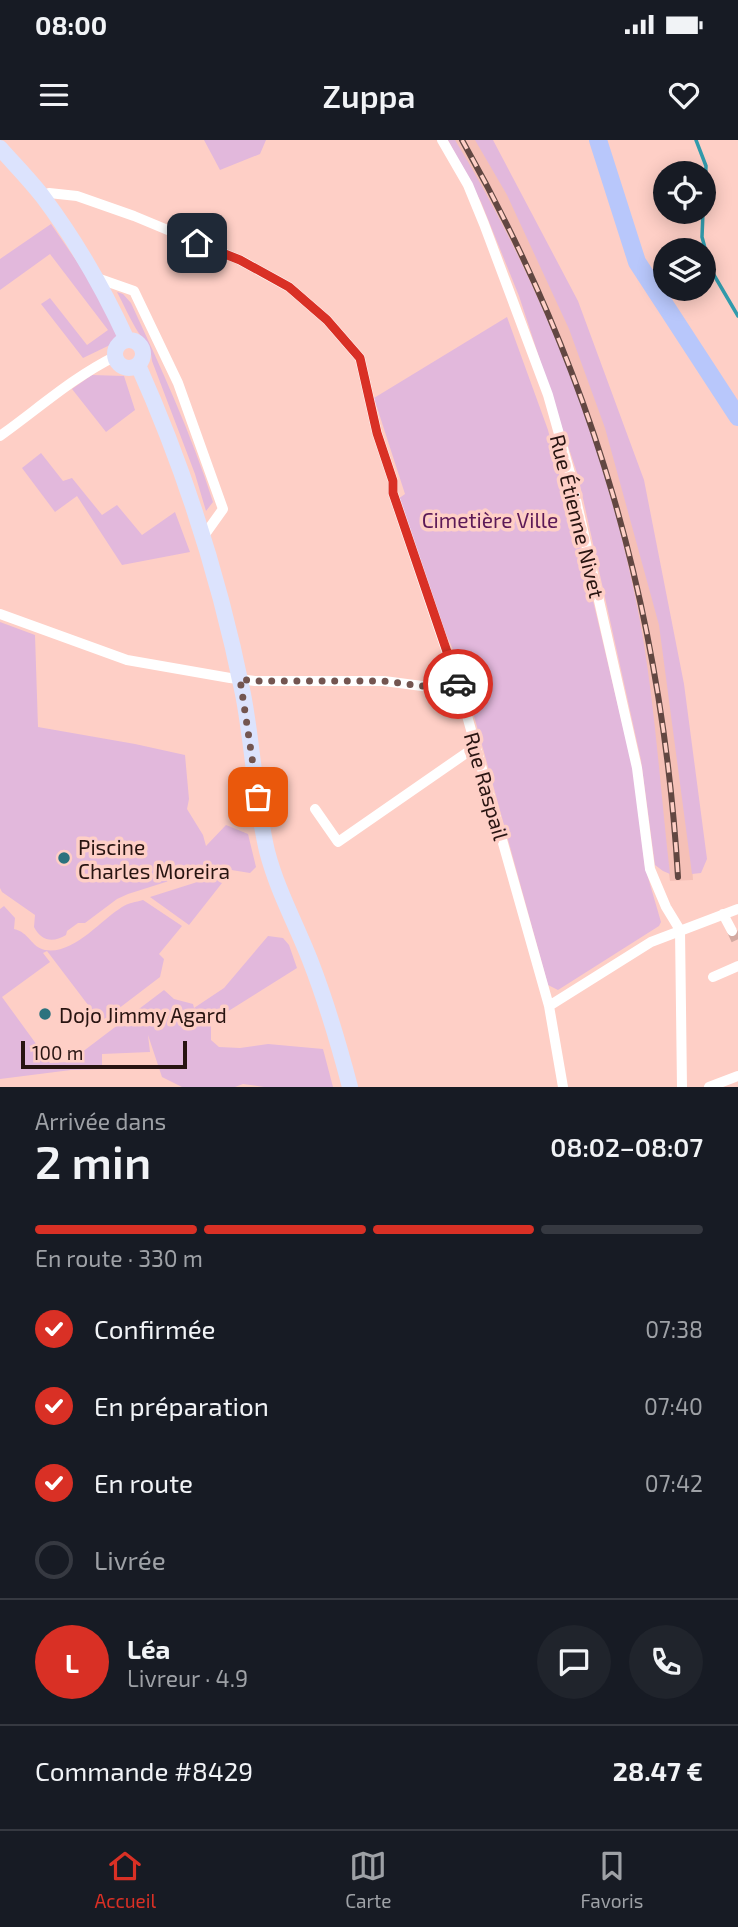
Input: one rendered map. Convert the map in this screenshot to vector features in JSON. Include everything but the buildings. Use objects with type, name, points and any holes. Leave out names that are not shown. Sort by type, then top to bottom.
[{"type":"main road","points":[[598,140],[637,261],[738,417]]},
{"type":"street","points":[[2,140],[0,148],[42,195],[97,278],[127,341]]},
{"type":"street","name":"Rue Étienne Nivet","points":[[442,140],[468,185],[485,223],[548,395],[570,473],[637,768],[650,869],[666,907],[680,930]]},
{"type":"street","name":"Rue Raspail","points":[[42,195],[49,193],[77,196],[134,216],[240,260],[289,287],[327,320],[360,358],[377,433],[393,481],[393,493],[460,691],[549,1006],[563,1087]]},
{"type":"street","points":[[97,278],[134,291],[178,383],[223,509],[203,537]]},
{"type":"street","points":[[127,341],[135,341],[141,346],[142,358],[134,367],[125,367],[119,363],[116,356],[117,348],[127,341]]},
{"type":"street","points":[[0,436],[77,377],[116,356]]},
{"type":"street","points":[[138,365],[180,466],[203,537],[240,679],[261,822],[271,865],[286,907],[310,959],[350,1087]]},
{"type":"street","points":[[0,614],[127,660],[240,679],[384,681],[460,691]]},
{"type":"street","points":[[315,808],[338,842],[475,747]]},
{"type":"street","points":[[549,1006],[651,942],[738,909]]},
{"type":"street","points":[[723,914],[732,931]]},
{"type":"street","points":[[680,930],[682,1087]]},
{"type":"street","points":[[713,976],[738,966]]},
{"type":"street","points":[[709,1087],[738,1076]]},
{"type":"shaded area","points":[[453,140],[485,140],[520,203],[609,419],[659,601],[687,785],[693,880],[670,881],[646,699],[540,314]]},
{"type":"green space","points":[[204,140],[266,140],[260,154],[220,170]]},
{"type":"green space","points":[[448,140],[455,140],[486,194],[543,310],[590,431],[609,493],[626,555],[645,648],[670,874],[655,865],[641,760],[578,476],[519,296],[481,202]]},
{"type":"green space","points":[[475,140],[493,140],[578,301],[644,480],[684,684],[707,859],[701,873],[692,874],[659,625],[605,428],[569,329],[507,195]]},
{"type":"green space","points":[[51,224],[93,285],[118,337],[110,345],[83,358],[41,304],[50,298],[87,345],[108,330],[50,254],[0,290],[0,259]]},
{"type":"green space","points":[[117,292],[123,294],[131,303],[185,426],[213,502],[206,511],[150,350]]},
{"type":"green space","name":"Cimetière Ville","points":[[507,317],[548,430],[560,478],[565,483],[633,769],[645,867],[661,922],[659,926],[558,990],[548,985],[460,665],[441,623],[398,499],[405,494],[374,398]]},
{"type":"green space","points":[[92,375],[124,376],[135,410],[106,432],[72,389]]},
{"type":"green space","points":[[41,453],[63,481],[72,478],[102,515],[117,505],[142,535],[175,512],[190,552],[122,565],[77,496],[55,512],[22,468]]},
{"type":"green space","points":[[0,622],[35,635],[38,727],[185,755],[189,799],[187,809],[203,835],[206,846],[226,825],[248,834],[256,867],[250,873],[213,867],[117,899],[85,923],[78,923],[61,938],[52,940],[40,935],[34,927],[35,915],[0,888]]},
{"type":"green space","points":[[213,877],[222,883],[189,925],[150,897]]},
{"type":"green space","points":[[143,900],[182,926],[159,954],[164,959],[160,977],[101,1022],[47,951],[43,953],[50,962],[2,997],[50,1063],[69,1062],[164,990],[174,999],[193,1004],[194,1008],[224,988],[268,936],[283,938],[289,945],[297,968],[211,1022],[211,1040],[219,1047],[240,1048],[268,1044],[323,1049],[333,1087],[264,1087],[243,1084],[235,1087],[182,1087],[162,1077],[148,1035],[150,1052],[102,1054],[102,1069],[0,1079],[0,909],[4,906],[15,918],[14,929],[23,933],[36,946],[55,950],[86,936],[124,906]]},
{"type":"waterway","points":[[696,140],[704,161]]},
{"type":"waterway","points":[[703,224],[702,237],[711,270],[738,316]]},
{"type":"tunnel","points":[[732,931],[738,944]]},
{"type":"railway","points":[[462,140],[508,227],[549,316],[584,405],[613,496],[637,588],[656,682],[669,778],[678,877]]},
{"type":"way so far","points":[[258,797],[240,679],[384,681],[460,691],[458,684]]},
{"type":"place","name":"Piscine Charles Moreira","points":[[64,858]]},
{"type":"place","name":"Dojo Jimmy Agard","points":[[45,1014]]},
{"type":"route","points":[[197,243],[240,260],[289,287],[327,320],[360,358],[377,433],[393,481],[393,493],[458,684]]}]
